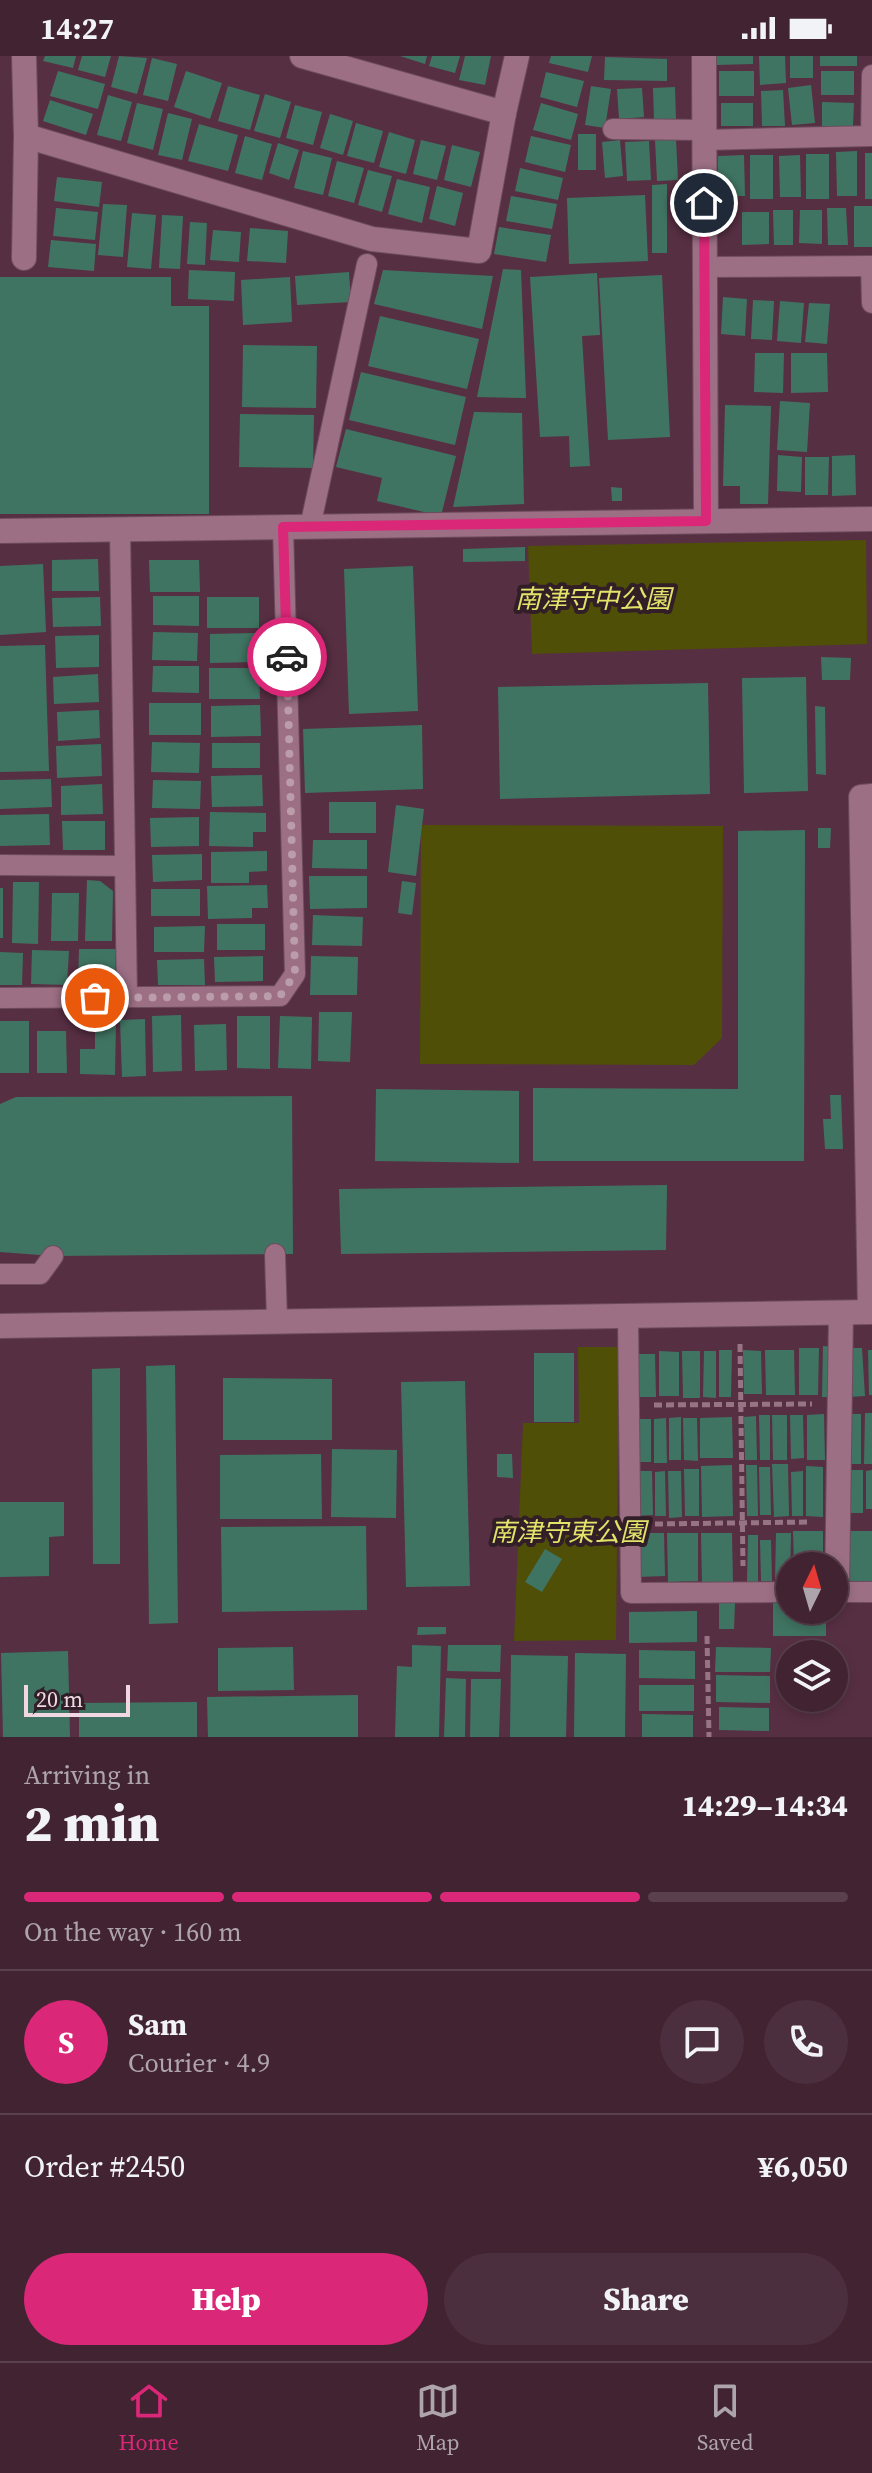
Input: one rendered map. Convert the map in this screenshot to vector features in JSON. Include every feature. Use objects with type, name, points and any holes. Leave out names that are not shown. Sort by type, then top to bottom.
[{"type":"street","points":[[24,56],[24,258]]},
{"type":"street","points":[[302,56],[504,113]]},
{"type":"street","points":[[26,136],[372,239],[479,251],[517,56]]},
{"type":"street","points":[[704,56],[706,521]]},
{"type":"street","points":[[0,531],[872,519]]},
{"type":"street","points":[[0,1326],[871,1312],[861,797],[872,796]]},
{"type":"street","points":[[837,1552],[841,1313]]},
{"type":"lane","points":[[613,129],[704,135],[871,136],[872,75]]},
{"type":"lane","points":[[310,527],[367,264]]},
{"type":"lane","points":[[704,267],[871,266],[872,303]]},
{"type":"lane","points":[[0,998],[280,996],[295,974],[283,527]]},
{"type":"lane","points":[[120,529],[127,997]]},
{"type":"lane","points":[[0,865],[125,866]]},
{"type":"lane","points":[[275,1254],[277,1321]]},
{"type":"lane","points":[[0,1274],[40,1274],[53,1256]]},
{"type":"lane","points":[[628,1316],[631,1593],[776,1592]]},
{"type":"lane","points":[[848,1592],[872,1592]]},
{"type":"path","points":[[740,1339],[743,1592]]},
{"type":"path","points":[[629,1406],[840,1403]]},
{"type":"path","points":[[630,1525],[838,1521]]},
{"type":"path","points":[[707,1636],[709,1737]]},
{"type":"green space","name":"南津守中公園","points":[[866,540],[867,644],[532,654],[528,546]]},
{"type":"green space","points":[[421,825],[723,826],[722,1038],[694,1065],[420,1064]]},
{"type":"green space","name":"南津守東公園","points":[[578,1347],[619,1347],[616,1640],[514,1641],[523,1423],[579,1423]]},
{"type":"building","points":[[45,56],[76,56],[73,68],[43,61]]},
{"type":"building","points":[[82,56],[111,56],[105,77],[78,70]]},
{"type":"building","points":[[119,56],[147,58],[137,94],[111,87]]},
{"type":"building","points":[[400,56],[427,56],[425,64]]},
{"type":"building","points":[[432,56],[460,56],[455,73],[429,66]]},
{"type":"building","points":[[465,56],[491,56],[485,85],[459,80]]},
{"type":"building","points":[[551,56],[592,56],[588,72],[549,63]]},
{"type":"building","points":[[717,56],[753,56],[753,64],[717,65]]},
{"type":"building","points":[[759,56],[785,56],[786,83],[760,85]]},
{"type":"building","points":[[790,56],[813,56],[813,78],[790,78]]},
{"type":"building","points":[[820,56],[857,56],[857,66],[820,66]]},
{"type":"building","points":[[605,57],[667,59],[667,81],[604,80]]},
{"type":"building","points":[[152,58],[177,64],[168,101],[143,95]]},
{"type":"building","points":[[58,71],[105,84],[98,109],[50,96]]},
{"type":"building","points":[[186,71],[222,83],[210,119],[174,107]]},
{"type":"building","points":[[719,71],[754,71],[754,96],[719,96]]},
{"type":"building","points":[[821,71],[854,71],[854,95],[821,95]]},
{"type":"building","points":[[546,72],[584,81],[577,107],[540,97]]},
{"type":"building","points":[[811,85],[815,123],[792,125],[788,88]]},
{"type":"building","points":[[228,86],[260,95],[250,130],[218,121]]},
{"type":"building","points":[[591,86],[611,89],[605,128],[585,125]]},
{"type":"building","points":[[675,87],[676,120],[654,121],[653,88]]},
{"type":"building","points":[[642,88],[644,117],[619,119],[617,89]]},
{"type":"building","points":[[783,90],[785,126],[762,126],[761,91]]},
{"type":"building","points":[[265,94],[291,102],[280,138],[254,131]]},
{"type":"building","points":[[108,95],[132,102],[121,141],[97,135]]},
{"type":"building","points":[[50,100],[93,114],[86,135],[43,121]]},
{"type":"building","points":[[822,102],[854,103],[853,126],[822,126]]},
{"type":"building","points":[[137,103],[163,109],[153,150],[127,143]]},
{"type":"building","points":[[541,103],[578,114],[571,140],[533,130]]},
{"type":"building","points":[[721,103],[753,103],[753,126],[721,126]]},
{"type":"building","points":[[295,105],[322,112],[313,145],[286,138]]},
{"type":"building","points":[[168,113],[192,119],[182,160],[158,155]]},
{"type":"building","points":[[330,114],[353,121],[343,155],[320,148]]},
{"type":"building","points":[[356,123],[383,131],[374,163],[347,156]]},
{"type":"building","points":[[199,124],[238,135],[228,171],[188,161]]},
{"type":"building","points":[[389,132],[415,140],[406,174],[379,167]]},
{"type":"building","points":[[578,134],[596,134],[596,170],[578,170]]},
{"type":"building","points":[[245,136],[272,144],[262,180],[235,173]]},
{"type":"building","points":[[531,136],[571,145],[565,172],[525,162]]},
{"type":"building","points":[[676,139],[678,180],[657,181],[655,140]]},
{"type":"building","points":[[421,140],[446,146],[437,180],[413,174]]},
{"type":"building","points":[[620,140],[623,176],[605,178],[602,142]]},
{"type":"building","points":[[649,141],[651,180],[627,181],[625,142]]},
{"type":"building","points":[[278,143],[299,150],[289,180],[269,173]]},
{"type":"building","points":[[452,145],[480,152],[471,187],[444,180]]},
{"type":"building","points":[[303,151],[332,158],[323,195],[294,188]]},
{"type":"building","points":[[857,151],[857,196],[837,196],[836,152]]},
{"type":"building","points":[[865,153],[872,153],[872,199],[865,199]]},
{"type":"building","points":[[806,154],[829,154],[829,199],[806,199]]},
{"type":"building","points":[[744,155],[745,196],[718,196],[718,156]]},
{"type":"building","points":[[750,155],[773,155],[773,199],[750,199]]},
{"type":"building","points":[[800,155],[801,197],[780,197],[779,156]]},
{"type":"building","points":[[337,161],[364,168],[354,203],[328,196]]},
{"type":"building","points":[[520,168],[563,178],[558,200],[515,191]]},
{"type":"building","points":[[368,170],[392,176],[382,212],[358,205]]},
{"type":"building","points":[[57,177],[102,182],[99,207],[54,201]]},
{"type":"building","points":[[397,179],[430,187],[422,223],[388,214]]},
{"type":"building","points":[[667,184],[667,253],[652,253],[652,185]]},
{"type":"building","points":[[437,186],[463,193],[455,226],[429,219]]},
{"type":"building","points":[[645,195],[648,261],[569,264],[567,198]]},
{"type":"building","points":[[511,196],[557,204],[552,229],[506,221]]},
{"type":"building","points":[[103,204],[127,205],[123,257],[98,255]]},
{"type":"building","points":[[854,206],[872,206],[872,247],[854,247]]},
{"type":"building","points":[[56,208],[98,212],[95,240],[53,236]]},
{"type":"building","points":[[827,208],[846,208],[848,245],[828,245]]},
{"type":"building","points":[[773,210],[793,210],[793,245],[774,245]]},
{"type":"building","points":[[800,210],[822,210],[822,244],[799,243]]},
{"type":"building","points":[[742,212],[769,212],[769,244],[742,245]]},
{"type":"building","points":[[132,213],[156,215],[151,269],[127,267]]},
{"type":"building","points":[[162,215],[183,216],[180,269],[159,268]]},
{"type":"building","points":[[190,222],[207,223],[205,265],[187,264]]},
{"type":"building","points":[[499,227],[551,235],[546,262],[494,254]]},
{"type":"building","points":[[250,228],[288,231],[286,263],[247,261]]},
{"type":"building","points":[[213,230],[241,232],[239,262],[210,260]]},
{"type":"building","points":[[51,240],[96,244],[94,271],[48,267]]},
{"type":"building","points":[[503,269],[521,270],[526,398],[477,397]]},
{"type":"building","points":[[189,270],[235,272],[234,301],[188,299]]},
{"type":"building","points":[[383,270],[493,276],[482,329],[374,304]]},
{"type":"building","points":[[349,272],[351,302],[297,305],[295,276]]},
{"type":"building","points":[[597,273],[600,335],[582,336],[590,466],[570,467],[569,436],[540,437],[530,277]]},
{"type":"building","points":[[662,275],[670,437],[608,440],[599,278]]},
{"type":"building","points":[[0,277],[171,277],[171,306],[209,306],[209,514],[0,514]]},
{"type":"building","points":[[290,277],[292,322],[243,325],[241,280]]},
{"type":"building","points":[[723,297],[747,299],[745,336],[721,334]]},
{"type":"building","points":[[753,300],[774,301],[772,340],[751,339]]},
{"type":"building","points":[[780,301],[804,303],[801,343],[777,341]]},
{"type":"building","points":[[809,303],[830,304],[827,344],[805,342]]},
{"type":"building","points":[[380,316],[479,339],[467,389],[368,366]]},
{"type":"building","points":[[243,345],[317,346],[316,408],[242,407]]},
{"type":"building","points":[[755,353],[784,353],[783,393],[754,392]]},
{"type":"building","points":[[791,353],[827,353],[828,392],[791,393]]},
{"type":"building","points":[[361,372],[466,397],[455,445],[349,420]]},
{"type":"building","points":[[780,401],[810,403],[807,452],[777,450]]},
{"type":"building","points":[[725,405],[771,406],[768,504],[740,504],[740,486],[723,486]]},
{"type":"building","points":[[474,412],[522,413],[524,504],[453,507]]},
{"type":"building","points":[[240,414],[314,415],[313,468],[239,467]]},
{"type":"building","points":[[346,429],[456,456],[441,516],[377,501],[382,478],[336,467]]},
{"type":"building","points":[[778,455],[802,457],[801,492],[777,491]]},
{"type":"building","points":[[855,455],[856,495],[832,496],[832,456]]},
{"type":"building","points":[[805,457],[829,457],[828,495],[805,495]]},
{"type":"building","points":[[611,487],[622,488],[622,501],[612,501]]},
{"type":"building","points":[[525,547],[525,561],[463,562],[463,549]]},
{"type":"building","points":[[98,559],[99,591],[52,591],[52,560]]},
{"type":"building","points":[[149,560],[199,560],[200,592],[150,592]]},
{"type":"building","points":[[43,564],[46,632],[0,635],[0,566]]},
{"type":"building","points":[[413,566],[418,711],[349,714],[344,569]]},
{"type":"building","points":[[153,596],[199,596],[199,626],[153,625]]},
{"type":"building","points":[[100,597],[101,626],[53,627],[52,598]]},
{"type":"building","points":[[207,597],[259,597],[259,628],[207,628]]},
{"type":"building","points":[[153,632],[198,633],[197,661],[152,660]]},
{"type":"building","points":[[259,633],[260,662],[210,663],[210,634]]},
{"type":"building","points":[[99,635],[99,667],[56,668],[55,636]]},
{"type":"building","points":[[45,645],[49,771],[0,772],[0,646]]},
{"type":"building","points":[[821,657],[851,658],[850,680],[822,680]]},
{"type":"building","points":[[153,666],[199,666],[199,693],[152,692]]},
{"type":"building","points":[[209,668],[259,668],[260,699],[209,699]]},
{"type":"building","points":[[98,674],[99,702],[54,704],[53,677]]},
{"type":"building","points":[[806,677],[808,791],[744,793],[742,678]]},
{"type":"building","points":[[708,683],[710,794],[500,799],[498,687]]},
{"type":"building","points":[[149,703],[201,703],[201,735],[149,735]]},
{"type":"building","points":[[260,705],[261,736],[211,737],[211,706]]},
{"type":"building","points":[[815,706],[825,707],[826,775],[816,774]]},
{"type":"building","points":[[99,710],[100,738],[58,741],[57,712]]},
{"type":"building","points":[[422,725],[423,789],[305,793],[303,729]]},
{"type":"building","points":[[152,742],[200,743],[199,773],[151,772]]},
{"type":"building","points":[[212,743],[260,743],[260,768],[212,768]]},
{"type":"building","points":[[101,744],[102,776],[57,778],[56,746]]},
{"type":"building","points":[[262,775],[263,806],[212,807],[211,776]]},
{"type":"building","points":[[51,779],[52,807],[0,809],[0,780]]},
{"type":"building","points":[[153,780],[201,781],[200,809],[152,808]]},
{"type":"building","points":[[102,784],[103,814],[61,815],[61,786]]},
{"type":"building","points":[[329,802],[376,802],[376,833],[329,833]]},
{"type":"building","points":[[396,805],[424,809],[416,876],[388,872]]},
{"type":"building","points":[[210,812],[266,813],[266,832],[253,832],[253,847],[209,846]]},
{"type":"building","points":[[49,814],[50,845],[0,846],[0,815]]},
{"type":"building","points":[[199,817],[199,846],[151,847],[150,818]]},
{"type":"building","points":[[62,821],[105,821],[105,850],[63,850]]},
{"type":"building","points":[[818,828],[831,828],[830,848],[818,848]]},
{"type":"building","points":[[805,830],[804,1161],[533,1161],[533,1088],[738,1089],[738,831]]},
{"type":"building","points":[[313,840],[367,840],[367,869],[312,868]]},
{"type":"building","points":[[267,851],[267,871],[249,872],[249,883],[211,883],[211,852]]},
{"type":"building","points":[[202,854],[202,880],[153,882],[152,855]]},
{"type":"building","points":[[309,876],[367,876],[367,908],[310,909]]},
{"type":"building","points":[[87,880],[100,881],[113,891],[112,941],[85,941]]},
{"type":"building","points":[[402,881],[416,883],[412,915],[398,913]]},
{"type":"building","points":[[13,882],[39,882],[38,944],[12,943]]},
{"type":"building","points":[[267,885],[268,908],[252,908],[252,918],[208,919],[207,886]]},
{"type":"building","points":[[0,888],[3,888],[3,938],[0,938]]},
{"type":"building","points":[[151,889],[200,889],[200,916],[151,916]]},
{"type":"building","points":[[52,893],[79,893],[78,941],[51,941]]},
{"type":"building","points":[[313,915],[363,917],[362,946],[312,945]]},
{"type":"building","points":[[217,924],[265,924],[265,950],[217,950]]},
{"type":"building","points":[[205,926],[204,952],[154,952],[154,927]]},
{"type":"building","points":[[79,949],[116,949],[115,983],[78,982]]},
{"type":"building","points":[[32,950],[69,951],[67,985],[31,984]]},
{"type":"building","points":[[0,952],[23,953],[22,985],[0,985]]},
{"type":"building","points":[[263,956],[263,981],[215,982],[214,957]]},
{"type":"building","points":[[311,956],[358,957],[357,995],[310,995]]},
{"type":"building","points":[[204,959],[205,985],[158,985],[157,960]]},
{"type":"building","points":[[319,1012],[352,1012],[350,1062],[318,1061]]},
{"type":"building","points":[[181,1015],[182,1071],[153,1072],[152,1016]]},
{"type":"building","points":[[237,1016],[270,1016],[270,1069],[237,1068]]},
{"type":"building","points":[[280,1016],[312,1017],[311,1069],[278,1068]]},
{"type":"building","points":[[145,1019],[146,1076],[122,1077],[120,1020]]},
{"type":"building","points":[[95,1020],[116,1021],[115,1075],[80,1074],[80,1049],[95,1049]]},
{"type":"building","points":[[0,1021],[29,1021],[29,1073],[0,1073]]},
{"type":"building","points":[[226,1024],[227,1070],[195,1071],[194,1025]]},
{"type":"building","points":[[37,1031],[66,1031],[67,1073],[37,1073]]},
{"type":"building","points":[[376,1089],[519,1091],[519,1163],[375,1161]]},
{"type":"building","points":[[830,1095],[841,1095],[843,1149],[825,1149],[823,1119],[831,1119]]},
{"type":"building","points":[[292,1096],[293,1254],[53,1256],[0,1252],[0,1104],[16,1097]]},
{"type":"building","points":[[667,1185],[666,1250],[341,1254],[339,1189]]},
{"type":"building","points":[[823,1346],[834,1347],[833,1397],[822,1397]]},
{"type":"building","points":[[799,1348],[819,1348],[818,1395],[799,1395]]},
{"type":"building","points":[[846,1348],[862,1348],[865,1396],[848,1397]]},
{"type":"building","points":[[719,1350],[732,1350],[731,1397],[719,1397]]},
{"type":"building","points":[[743,1350],[761,1351],[762,1394],[744,1394]]},
{"type":"building","points":[[765,1350],[794,1350],[795,1395],[766,1395]]},
{"type":"building","points":[[868,1350],[872,1350],[872,1395],[869,1395]]},
{"type":"building","points":[[659,1351],[679,1352],[679,1396],[659,1396]]},
{"type":"building","points":[[682,1351],[700,1351],[700,1398],[683,1398]]},
{"type":"building","points":[[704,1351],[716,1351],[716,1398],[703,1397]]},
{"type":"building","points":[[534,1353],[574,1353],[574,1422],[534,1422]]},
{"type":"building","points":[[636,1354],[655,1354],[656,1397],[636,1397]]},
{"type":"building","points":[[175,1365],[178,1623],[149,1624],[146,1366]]},
{"type":"building","points":[[120,1368],[120,1564],[93,1564],[92,1369]]},
{"type":"building","points":[[223,1378],[332,1379],[332,1440],[223,1440]]},
{"type":"building","points":[[465,1381],[470,1586],[406,1587],[401,1382]]},
{"type":"building","points":[[865,1413],[872,1413],[872,1464],[864,1464]]},
{"type":"building","points":[[824,1414],[825,1460],[807,1460],[807,1415]]},
{"type":"building","points":[[847,1414],[861,1414],[861,1464],[847,1464]]},
{"type":"building","points":[[759,1415],[770,1415],[770,1460],[760,1460]]},
{"type":"building","points":[[772,1415],[787,1415],[787,1460],[773,1460]]},
{"type":"building","points":[[790,1415],[803,1415],[804,1458],[791,1459]]},
{"type":"building","points":[[756,1416],[757,1460],[745,1460],[744,1417]]},
{"type":"building","points":[[681,1417],[681,1460],[669,1460],[669,1418]]},
{"type":"building","points":[[732,1417],[733,1458],[700,1458],[700,1418]]},
{"type":"building","points":[[666,1418],[667,1463],[654,1463],[654,1419]]},
{"type":"building","points":[[683,1418],[697,1418],[698,1461],[684,1460]]},
{"type":"building","points":[[636,1419],[651,1419],[651,1462],[637,1462]]},
{"type":"building","points":[[332,1449],[397,1450],[396,1518],[331,1517]]},
{"type":"building","points":[[321,1454],[322,1519],[220,1519],[220,1455]]},
{"type":"building","points":[[497,1454],[512,1454],[513,1478],[497,1477]]},
{"type":"building","points":[[772,1464],[788,1464],[789,1516],[774,1517]]},
{"type":"building","points":[[732,1465],[733,1516],[702,1517],[701,1466]]},
{"type":"building","points":[[746,1465],[757,1465],[758,1516],[747,1516]]},
{"type":"building","points":[[806,1466],[823,1467],[823,1517],[806,1516]]},
{"type":"building","points":[[759,1467],[770,1467],[771,1515],[760,1515]]},
{"type":"building","points":[[684,1469],[699,1469],[699,1516],[685,1516]]},
{"type":"building","points":[[846,1470],[863,1470],[863,1513],[846,1513]]},
{"type":"building","points":[[872,1470],[872,1509],[866,1509],[866,1471]]},
{"type":"building","points":[[634,1471],[652,1471],[653,1515],[635,1516]]},
{"type":"building","points":[[665,1471],[666,1516],[655,1516],[655,1472]]},
{"type":"building","points":[[668,1471],[681,1471],[682,1517],[669,1518]]},
{"type":"building","points":[[803,1471],[803,1516],[792,1516],[791,1472]]},
{"type":"building","points":[[0,1502],[64,1502],[64,1536],[49,1537],[49,1576],[0,1577]]},
{"type":"building","points":[[366,1526],[367,1610],[222,1612],[221,1527]]},
{"type":"building","points":[[793,1531],[823,1531],[823,1552],[794,1552]]},
{"type":"building","points":[[846,1531],[872,1531],[872,1581],[848,1581]]},
{"type":"building","points":[[637,1533],[664,1533],[665,1576],[638,1577]]},
{"type":"building","points":[[667,1533],[698,1533],[698,1581],[668,1582]]},
{"type":"building","points":[[701,1533],[732,1533],[733,1584],[702,1585]]},
{"type":"building","points":[[776,1533],[791,1533],[791,1552],[776,1552],[775,1581]]},
{"type":"building","points":[[748,1535],[758,1535],[758,1582],[747,1582]]},
{"type":"building","points":[[760,1540],[771,1540],[772,1581],[761,1581]]},
{"type":"building","points":[[545,1549],[562,1559],[542,1592],[525,1582]]},
{"type":"building","points":[[719,1603],[735,1603],[734,1629],[719,1629]]},
{"type":"building","points":[[773,1603],[776,1603],[776,1624],[826,1624],[826,1636],[773,1636]]},
{"type":"building","points":[[697,1611],[697,1642],[629,1643],[629,1612]]},
{"type":"building","points":[[418,1627],[446,1627],[446,1634],[417,1635]]},
{"type":"building","points":[[412,1645],[441,1646],[439,1737],[395,1737],[397,1666],[412,1667]]},
{"type":"building","points":[[448,1645],[501,1645],[500,1672],[447,1671]]},
{"type":"building","points":[[293,1647],[294,1690],[218,1691],[218,1648]]},
{"type":"building","points":[[716,1647],[771,1648],[770,1672],[715,1672]]},
{"type":"building","points":[[639,1650],[695,1651],[695,1679],[639,1678]]},
{"type":"building","points":[[68,1651],[70,1737],[3,1737],[1,1653]]},
{"type":"building","points":[[575,1653],[626,1654],[625,1737],[574,1737]]},
{"type":"building","points":[[511,1655],[568,1656],[566,1737],[510,1737]]},
{"type":"building","points":[[716,1675],[770,1676],[770,1703],[716,1702]]},
{"type":"building","points":[[446,1678],[466,1679],[465,1737],[444,1737]]},
{"type":"building","points":[[471,1679],[501,1679],[499,1737],[470,1737]]},
{"type":"building","points":[[639,1685],[694,1685],[694,1711],[639,1711]]},
{"type":"building","points":[[358,1695],[358,1737],[208,1737],[207,1697]]},
{"type":"building","points":[[197,1702],[197,1737],[79,1737],[79,1703]]},
{"type":"building","points":[[719,1707],[769,1708],[769,1731],[719,1730]]},
{"type":"building","points":[[642,1714],[693,1715],[693,1737],[642,1737]]},
{"type":"way so far","points":[[95,998],[280,996],[295,974],[287,657]]},
{"type":"route","points":[[287,657],[283,527],[706,521],[704,203]]}]
